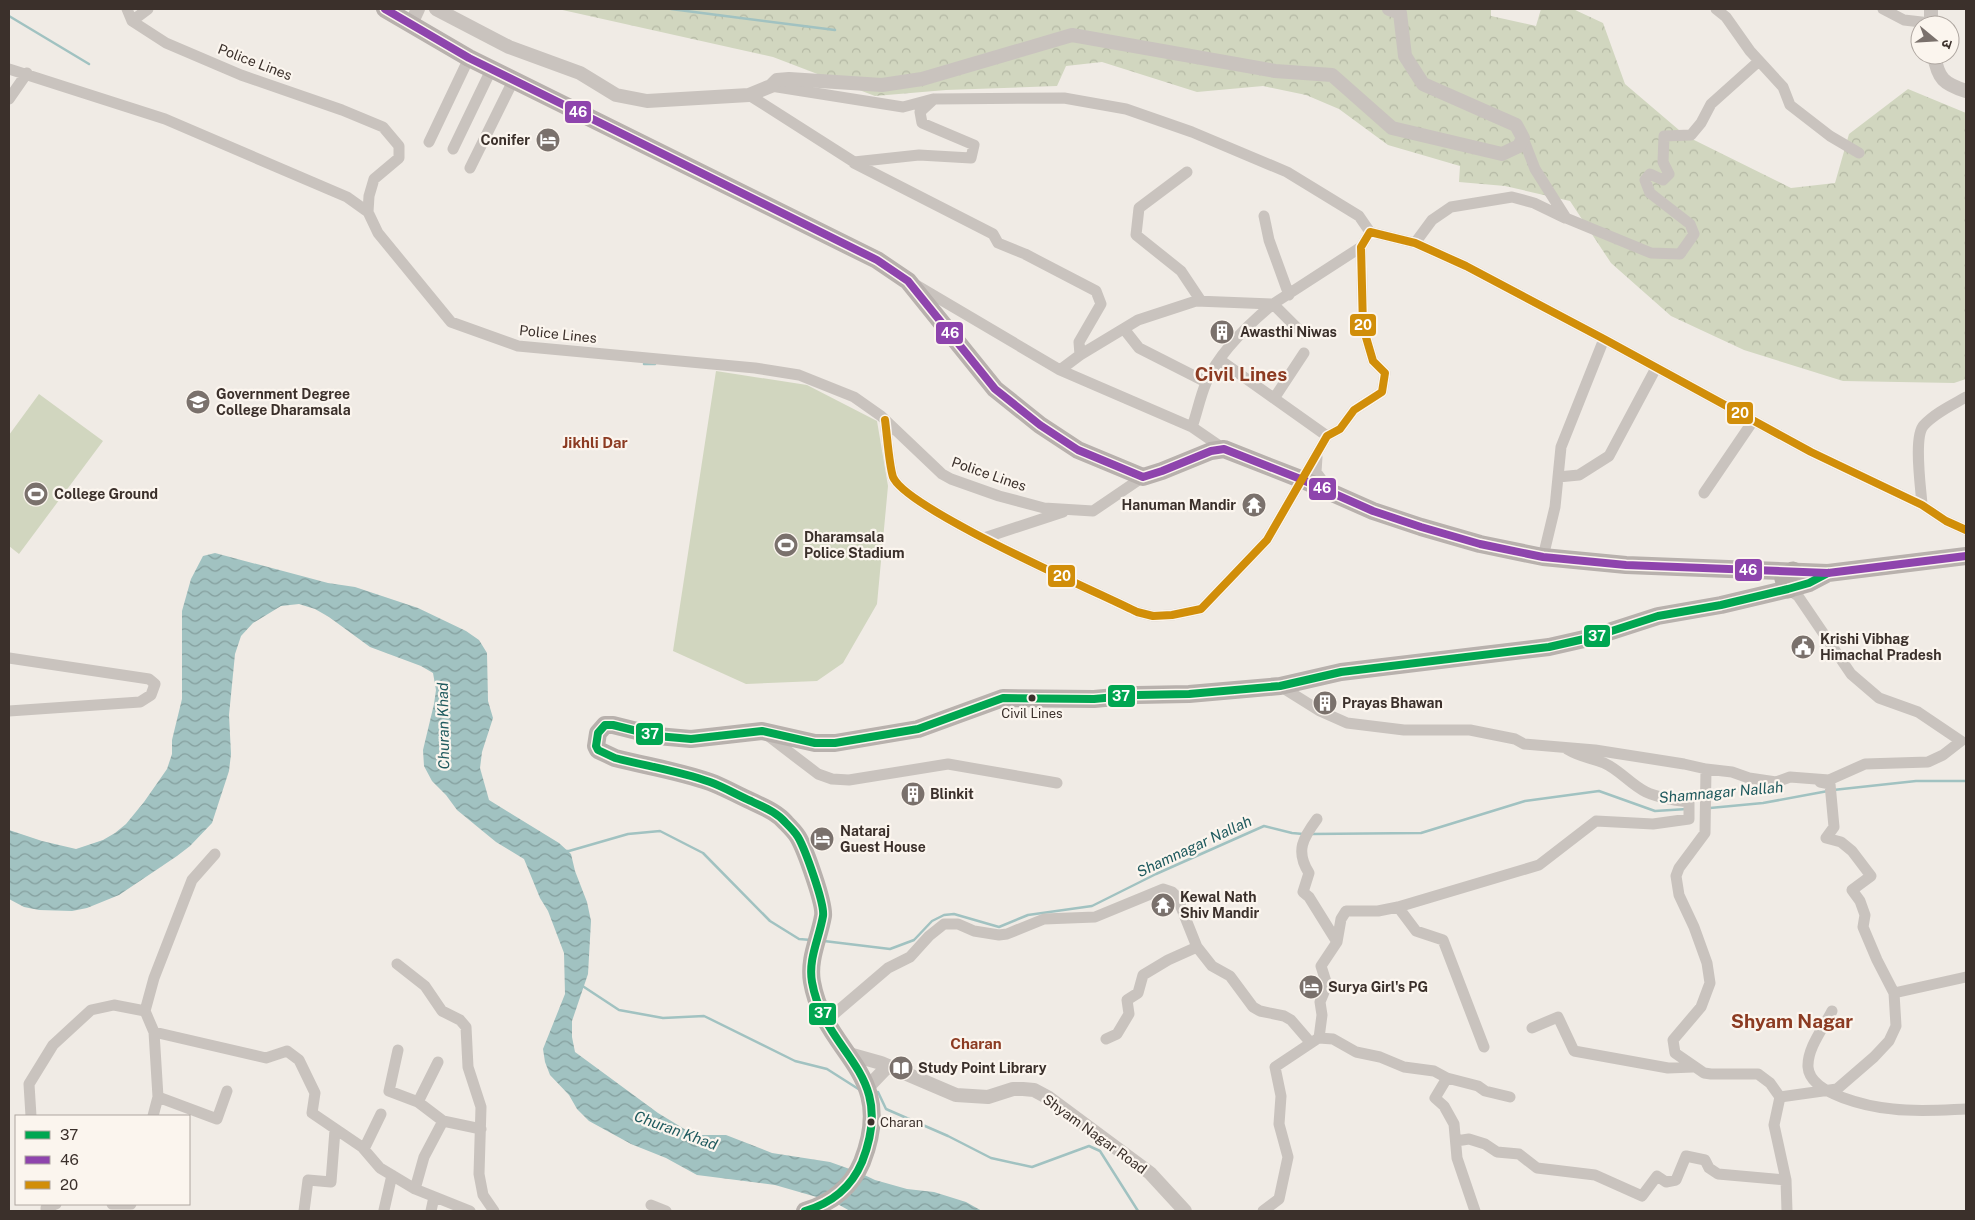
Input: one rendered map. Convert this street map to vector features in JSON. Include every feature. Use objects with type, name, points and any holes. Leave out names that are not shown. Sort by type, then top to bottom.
[{"type":"highway","points":[[1788,589],[1784,579],[1793,571]]},
{"type":"main road","points":[[385,9],[414,16],[469,58],[878,260],[908,280],[995,389],[1040,425],[1078,450],[1143,477],[1211,451],[1224,449],[1303,480],[1372,511],[1421,528],[1480,544],[1543,557],[1626,565],[1828,573],[1966,556]]},
{"type":"main road","points":[[811,1209],[829,1202],[847,1188],[858,1170],[864,1158],[872,1126],[872,1104],[866,1087],[849,1054],[826,1021],[818,1005],[812,982],[811,966],[823,913],[821,897],[798,838],[782,819],[763,807],[710,782],[615,758],[598,750],[596,742],[600,730],[608,725],[657,736],[697,740],[762,731],[815,743],[834,743],[918,729],[1003,698],[1094,699],[1137,695],[1189,694],[1280,686],[1341,672],[1549,647],[1593,637],[1658,616],[1721,605],[1788,589],[1809,583],[1828,573]]},
{"type":"street","points":[[127,9],[132,21],[148,9]]},
{"type":"street","points":[[436,9],[509,47],[580,73],[616,95],[647,100],[749,95],[770,86],[777,80],[789,79],[882,85],[922,79],[1072,35],[1275,71],[1332,75],[1392,128],[1502,154],[1519,146],[1523,138]]},
{"type":"street","points":[[1389,9],[1400,13],[1405,56],[1424,84],[1516,125],[1535,170],[1566,218]]},
{"type":"street","points":[[1716,9],[1726,16],[1750,52],[1783,87],[1790,105],[1830,136],[1859,153]]},
{"type":"street","points":[[1883,9],[1904,20],[1910,21]]},
{"type":"street","name":"Police Lines","points":[[132,21],[166,43],[240,75],[342,110],[383,127],[399,146],[399,158],[374,179],[369,196],[368,212],[378,233],[450,322],[518,346],[755,368],[799,375],[854,397],[881,416],[942,474],[951,479],[999,496],[1044,508],[1093,511],[1143,477]]},
{"type":"street","points":[[429,142],[469,58]]},
{"type":"street","points":[[1415,243],[1432,220],[1451,207],[1512,197],[1534,203],[1651,253],[1680,254],[1694,234],[1690,224],[1650,193],[1646,180],[1650,174],[1663,180],[1669,174],[1663,162],[1664,136],[1691,135],[1701,123],[1711,104],[1759,61]]},
{"type":"street","points":[[1937,65],[1944,81],[1966,91]]},
{"type":"street","points":[[453,149],[492,68]]},
{"type":"street","points":[[9,69],[27,73],[165,120],[347,197],[368,212]]},
{"type":"street","points":[[9,99],[27,73]]},
{"type":"street","points":[[470,168],[514,79]]},
{"type":"street","points":[[770,86],[903,107],[934,99],[1064,98],[1126,109],[1192,132],[1287,172],[1359,216],[1370,232],[1415,243],[1466,266],[1811,452],[1922,505],[1946,521],[1966,530]]},
{"type":"street","points":[[749,95],[854,162],[992,234],[998,243],[1025,254],[1096,291],[1101,304],[1079,342],[1080,355]]},
{"type":"street","points":[[854,162],[919,155],[971,158],[974,145],[922,123],[920,112],[934,99]]},
{"type":"street","points":[[1187,172],[1139,208],[1136,235],[1181,271],[1201,302]]},
{"type":"street","points":[[1264,216],[1269,240],[1288,295]]},
{"type":"street","points":[[1192,428],[1206,382],[1220,360],[1252,321],[1273,304],[1361,247],[1370,232]]},
{"type":"street","points":[[885,420],[893,477],[900,487],[935,512],[984,538],[1137,612],[1153,616],[1172,615],[1201,609],[1267,540],[1327,436],[1340,429],[1354,410],[1382,392],[1385,373],[1373,360],[1363,327],[1361,247]]},
{"type":"street","points":[[908,280],[1060,370],[1192,428],[1224,449]]},
{"type":"street","points":[[1060,370],[1080,355],[1138,320],[1196,301],[1273,304],[1302,333]]},
{"type":"street","points":[[1124,328],[1139,348],[1206,382]]},
{"type":"street","points":[[1543,557],[1555,507],[1561,447],[1604,339]]},
{"type":"street","points":[[1274,397],[1304,353]]},
{"type":"street","points":[[1220,360],[1327,436]]},
{"type":"street","points":[[1558,477],[1579,475],[1609,456],[1656,368]]},
{"type":"street","points":[[1922,505],[1917,439],[1922,426],[1943,410],[1966,397]]},
{"type":"street","points":[[1704,493],[1753,421]]},
{"type":"street","points":[[1317,454],[1316,472],[1331,492]]},
{"type":"street","points":[[984,538],[1068,510]]},
{"type":"street","points":[[1280,686],[1320,711],[1347,723],[1404,730],[1470,730],[1515,739],[1524,744],[1595,750],[1732,772],[1749,778],[1776,782],[1790,777],[1829,780],[1865,764],[1928,762],[1964,743],[1918,712],[1879,698],[1850,674],[1798,596],[1788,589]]},
{"type":"street","points":[[9,658],[149,679],[155,684],[151,695],[140,702],[9,711]]},
{"type":"street","points":[[762,731],[818,774],[832,779],[849,780],[948,764],[1056,783]]},
{"type":"street","points":[[1314,1040],[1322,1015],[1320,1002],[1328,985],[1321,966],[1337,942],[1341,919],[1346,911],[1378,911],[1398,907],[1538,865],[1596,821],[1653,824],[1689,819],[1688,802],[1645,791],[1621,772],[1603,762],[1579,756],[1566,748]]},
{"type":"street","points":[[1706,769],[1705,833],[1679,868],[1676,876],[1679,895],[1707,963],[1710,984],[1701,1007],[1673,1040],[1675,1053],[1693,1067],[1711,1074],[1758,1074],[1770,1083],[1780,1097],[1774,1125],[1786,1180],[1787,1211]]},
{"type":"street","points":[[1780,1097],[1837,1089],[1874,1057],[1889,1041],[1896,1026],[1894,993],[1863,927],[1865,915],[1860,901],[1852,890],[1871,876],[1852,851],[1841,842],[1826,838],[1834,827],[1830,789],[1790,777]]},
{"type":"street","points":[[1317,819],[1304,837],[1301,860],[1309,873],[1304,892],[1309,896],[1337,942]]},
{"type":"street","points":[[153,1115],[158,1097],[154,1032],[145,1011],[154,978],[192,880],[215,854]]},
{"type":"street","points":[[826,1021],[888,968],[910,957],[929,936],[944,924],[958,924],[974,931],[999,935],[1007,934],[1044,920],[1095,917],[1163,889],[1172,892],[1177,897],[1197,946],[1212,966],[1234,980],[1253,1007],[1260,1011],[1284,1016],[1314,1040]]},
{"type":"street","points":[[1398,907],[1416,931],[1443,940],[1484,1047]]},
{"type":"street","points":[[1106,1038],[1117,1034],[1129,1014],[1127,1000],[1138,993],[1143,975],[1197,946]]},
{"type":"street","points":[[397,964],[425,986],[442,1011],[460,1020],[466,1027],[468,1067],[481,1107],[479,1174],[483,1195],[494,1211]]},
{"type":"street","points":[[1894,993],[1966,978]]},
{"type":"street","points":[[30,1115],[29,1084],[53,1045],[78,1021],[92,1010],[114,1005],[145,1011]]},
{"type":"street","points":[[1832,1011],[1815,1042],[1809,1058],[1808,1070],[1815,1082],[1827,1091],[1850,1100],[1893,1109],[1966,1109]]},
{"type":"street","points":[[1532,1028],[1558,1017],[1574,1051],[1668,1068],[1693,1067]]},
{"type":"street","points":[[154,1032],[266,1058],[287,1050],[299,1060],[315,1093],[312,1113],[364,1149],[380,1168],[415,1189],[470,1211]]},
{"type":"street","points":[[1263,1211],[1278,1199],[1288,1157],[1279,1124],[1281,1096],[1275,1067],[1314,1040],[1333,1039],[1356,1052],[1380,1057],[1404,1067],[1434,1071],[1447,1078],[1478,1086],[1485,1092],[1510,1097]]},
{"type":"street","points":[[398,1050],[389,1091],[418,1102],[443,1121],[481,1129]]},
{"type":"street","name":"Shyam Nagar Road","points":[[849,1054],[888,1066],[956,1095],[988,1097],[1013,1089],[1034,1090],[1049,1098],[1150,1173],[1185,1211]]},
{"type":"street","points":[[418,1102],[438,1062]]},
{"type":"street","points":[[866,1087],[888,1066]]},
{"type":"street","points":[[1447,1078],[1434,1098],[1444,1106],[1454,1124],[1458,1158],[1475,1211]]},
{"type":"street","points":[[158,1097],[217,1119],[227,1091]]},
{"type":"street","points":[[364,1149],[381,1114]]},
{"type":"street","points":[[415,1189],[424,1157],[443,1121]]},
{"type":"street","points":[[304,1211],[308,1180],[332,1182],[335,1130]]},
{"type":"street","points":[[1456,1141],[1469,1139],[1485,1144],[1497,1152],[1519,1154],[1537,1168],[1595,1175],[1642,1196],[1658,1176],[1666,1182],[1676,1180],[1686,1156],[1705,1160],[1709,1168],[1718,1174],[1786,1180]]},
{"type":"street","points":[[384,1210],[392,1175]]},
{"type":"street","points":[[430,1211],[434,1197]]},
{"type":"street","points":[[119,1205],[133,1207]]},
{"type":"street","points":[[652,1205],[666,1211]]},
{"type":"green space","points":[[558,9],[1491,9],[1491,16],[1536,26],[1541,9],[1573,9],[1603,23],[1625,84],[1686,136],[1791,188],[1835,183],[1849,134],[1908,89],[1966,113],[1966,379],[1954,383],[1843,381],[1744,350],[1671,316],[1611,263],[1570,201],[1505,186],[1459,182],[1460,166],[1388,145],[1339,109],[1306,95],[1263,86],[1197,92],[1102,62],[1066,66],[1057,86],[946,90],[875,96],[773,57]]},
{"type":"green space","name":"Dharamsala Police Stadium","points":[[716,371],[807,385],[877,421],[888,486],[877,604],[843,663],[817,681],[746,684],[673,651]]},
{"type":"green space","name":"College Ground","points":[[39,394],[103,441],[19,554],[9,546],[9,435]]},
{"type":"water","name":"Churan Khad","points":[[215,553],[328,583],[355,587],[418,608],[466,631],[479,640],[487,653],[488,701],[493,718],[482,752],[480,768],[489,800],[559,843],[571,854],[575,871],[587,902],[591,921],[588,974],[572,1021],[572,1037],[575,1052],[658,1113],[686,1130],[701,1135],[726,1135],[772,1153],[830,1162],[875,1180],[907,1189],[934,1192],[966,1202],[982,1211],[850,1211],[834,1202],[775,1185],[697,1175],[666,1158],[631,1144],[589,1121],[577,1109],[569,1095],[550,1075],[545,1062],[543,1049],[565,994],[564,953],[548,911],[540,898],[524,859],[496,842],[457,810],[432,781],[424,766],[423,750],[436,690],[433,673],[421,666],[370,647],[315,609],[299,604],[281,606],[253,623],[241,636],[235,654],[229,715],[231,754],[229,771],[212,823],[190,846],[119,895],[87,908],[72,911],[39,910],[24,907],[9,899],[9,830],[42,841],[76,849],[103,840],[126,824],[167,769],[172,754],[172,740],[182,699],[182,611],[191,579],[203,556]]},
{"type":"waterway","points":[[671,9],[835,30]]},
{"type":"waterway","points":[[9,16],[89,64]]},
{"type":"waterway","points":[[644,364],[655,364]]},
{"type":"waterway","name":"Shamnagar Nallah","points":[[1833,790],[1916,781],[1966,781]]},
{"type":"waterway","name":"Shamnagar Nallah","points":[[1311,834],[1421,833],[1525,801],[1599,791],[1655,811],[1687,809]]},
{"type":"waterway","name":"Shamnagar Nallah","points":[[1710,808],[1763,803],[1828,791]]},
{"type":"waterway","name":"Shamnagar Nallah","points":[[824,941],[890,949],[914,940],[932,921],[944,915],[954,914],[999,927],[1028,915],[1092,906],[1156,874],[1264,826],[1303,834]]},
{"type":"waterway","name":"Shamnagar Nallah","points":[[565,851],[628,834],[660,831],[703,853],[770,921],[799,939],[811,940]]},
{"type":"waterway","points":[[581,985],[619,1010],[663,1018],[704,1016],[795,1061],[827,1069],[860,1090]]},
{"type":"waterway","points":[[875,1092],[878,1092],[886,1109],[948,1136],[991,1158],[1032,1167],[1089,1146],[1100,1151],[1138,1211]]},
{"type":"transit line","name":"46","points":[[385,9],[469,58],[877,260],[908,281],[995,389],[1040,425],[1078,450],[1143,477],[1211,451],[1224,449],[1303,480],[1373,511],[1421,527],[1480,544],[1543,557],[1626,565],[1828,573],[1966,556]]},
{"type":"transit line","name":"20","points":[[885,420],[893,477],[906,491],[931,509],[965,529],[1137,612],[1153,616],[1172,615],[1201,609],[1267,540],[1327,436],[1340,429],[1354,410],[1382,392],[1385,373],[1373,361],[1363,327],[1361,247],[1370,232],[1415,243],[1466,266],[1811,452],[1922,505],[1946,521],[1966,530]]},
{"type":"transit line","name":"37","points":[[805,1211],[832,1199],[852,1180],[862,1162],[871,1131],[871,1106],[865,1085],[855,1066],[830,1029],[819,1007],[812,982],[811,965],[823,910],[818,889],[805,853],[798,837],[792,830],[782,819],[765,808],[710,782],[615,758],[598,750],[596,746],[598,733],[605,725],[613,725],[657,736],[691,739],[762,731],[815,743],[835,743],[918,729],[1003,698],[1094,699],[1137,695],[1189,694],[1280,686],[1341,672],[1549,647],[1593,637],[1658,616],[1721,605],[1788,589],[1809,583],[1828,573]]},
{"type":"place","name":"Conifer","points":[[548,140]]},
{"type":"place","name":"Awasthi Niwas","points":[[1222,332]]},
{"type":"place","name":"Government Degree College Dharamsala","points":[[198,402]]},
{"type":"place","name":"College Ground","points":[[36,494]]},
{"type":"place","name":"Hanuman Mandir","points":[[1254,505]]},
{"type":"place","name":"Dharamsala Police Stadium","points":[[786,545]]},
{"type":"place","name":"Krishi Vibhag Himachal Pradesh","points":[[1803,647]]},
{"type":"place","name":"Civil Lines","points":[[1032,698]]},
{"type":"place","name":"Prayas Bhawan","points":[[1325,703]]},
{"type":"place","name":"Blinkit","points":[[913,794]]},
{"type":"place","name":"Nataraj Guest House","points":[[822,839]]},
{"type":"place","name":"Kewal Nath Shiv Mandir","points":[[1163,905]]},
{"type":"place","name":"Surya Girl's PG","points":[[1311,987]]},
{"type":"place","name":"Study Point Library","points":[[901,1068]]},
{"type":"place","name":"Charan","points":[[871,1122]]},
{"type":"district","name":"Civil Lines","points":[[1241,374]]},
{"type":"district","name":"Jikhli Dar","points":[[595,442]]},
{"type":"district","name":"Shyam Nagar","points":[[1792,1021]]},
{"type":"district","name":"Charan","points":[[976,1043]]}]
